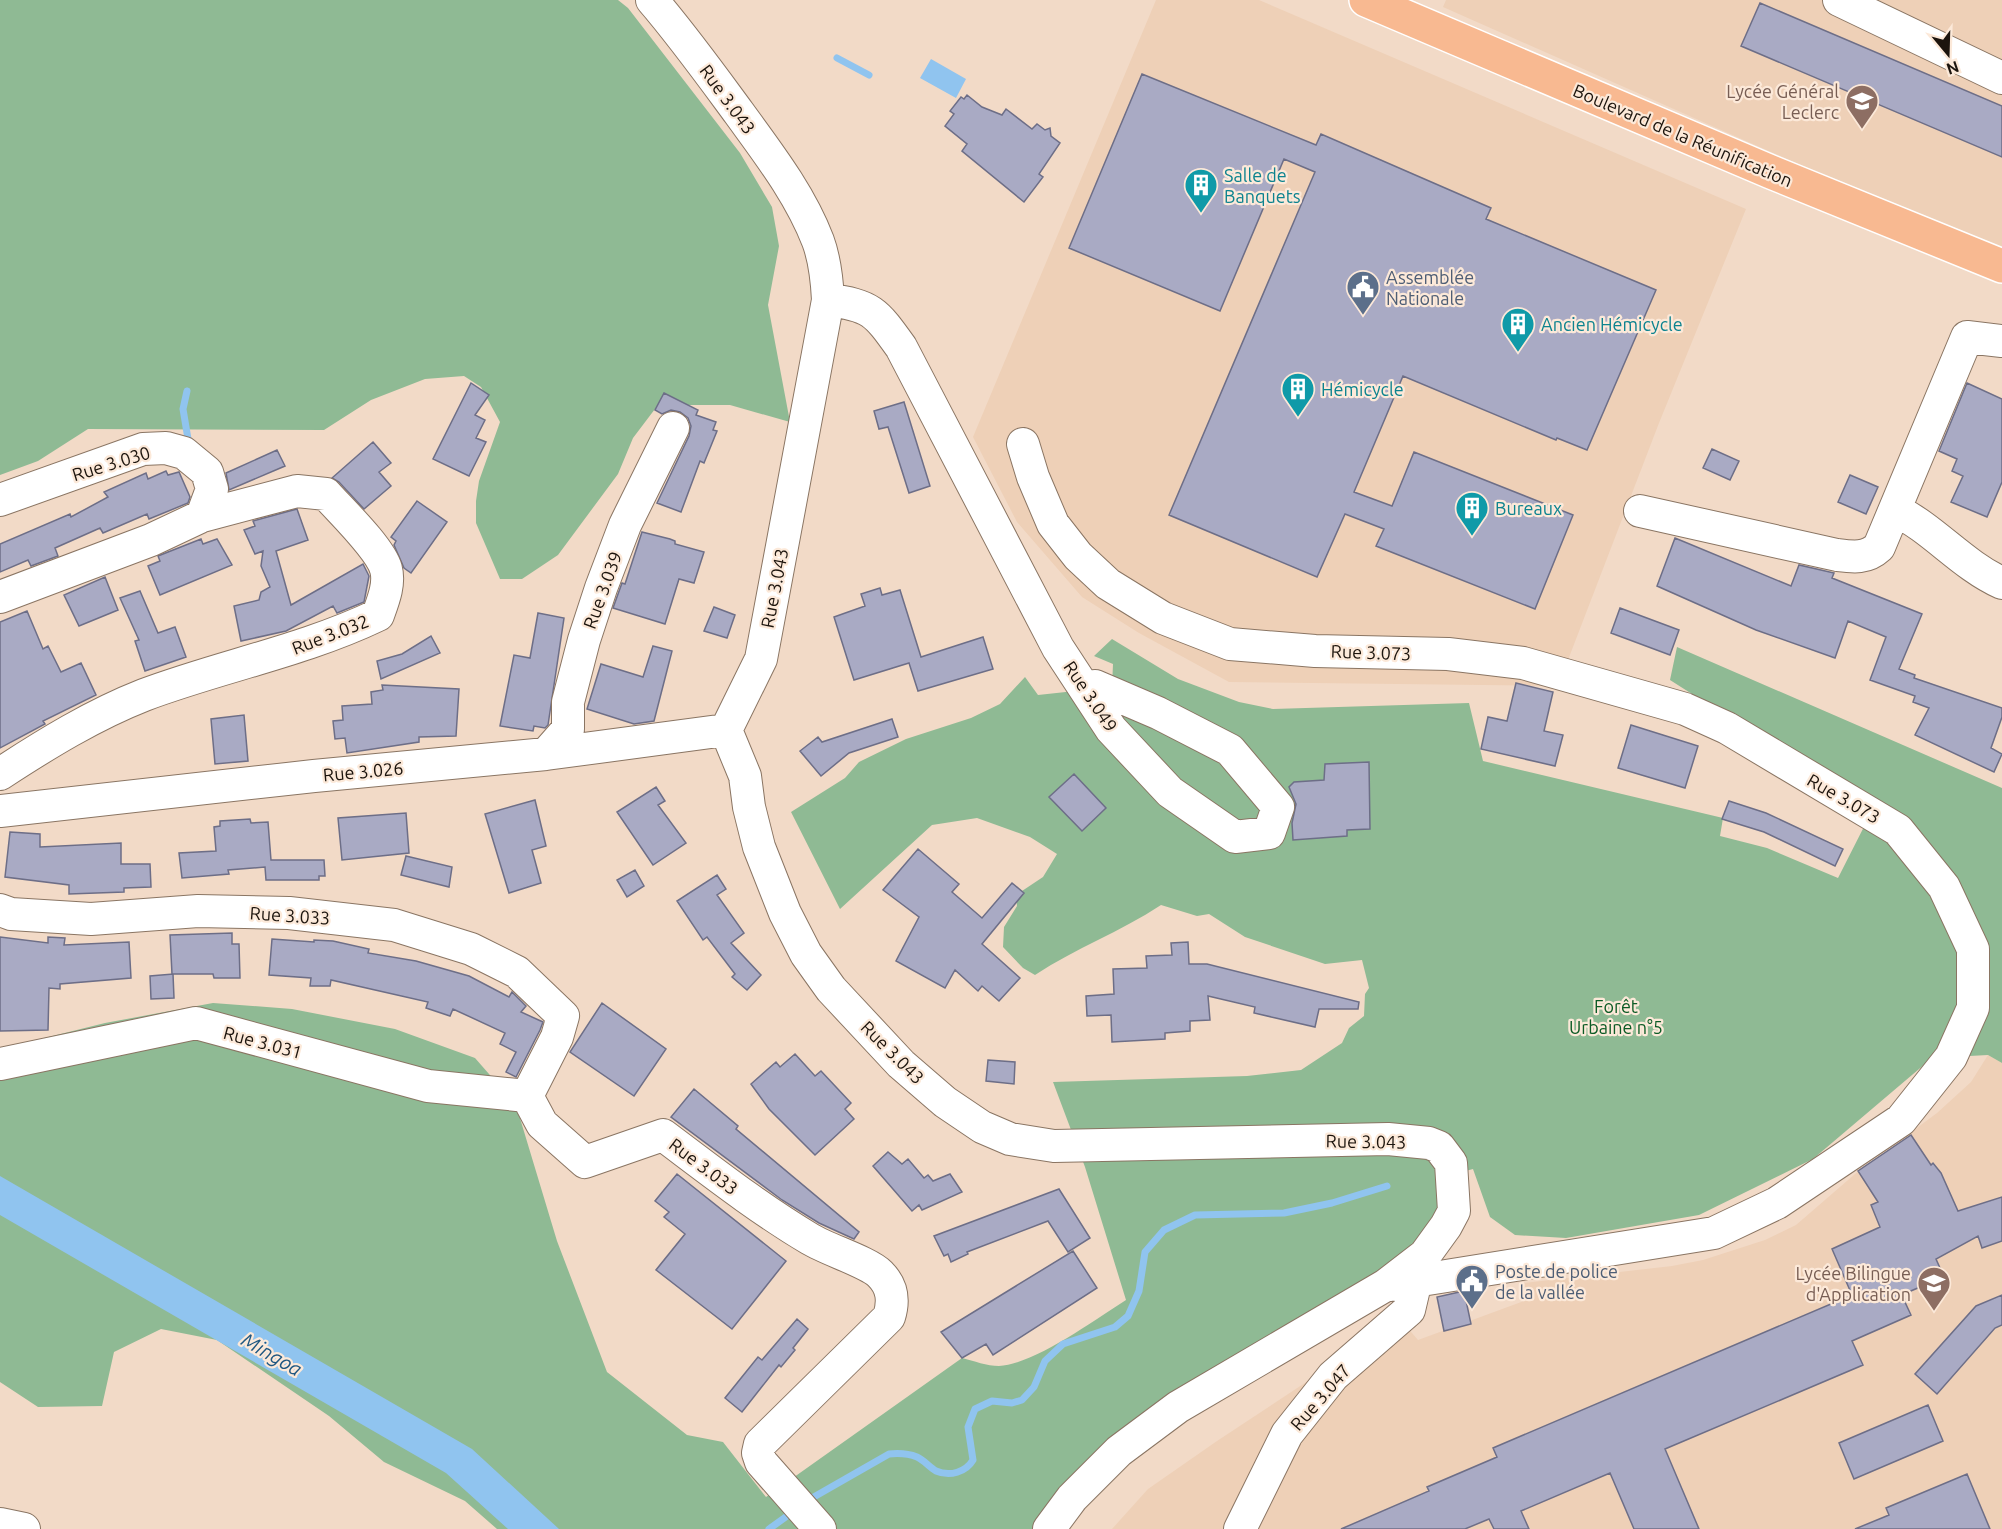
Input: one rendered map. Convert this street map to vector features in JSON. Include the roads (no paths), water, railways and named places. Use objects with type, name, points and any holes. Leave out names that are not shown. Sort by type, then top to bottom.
[{"type":"main road","name":"Boulevard de la Réunification","points":[[1366,0],[1413,10],[2002,266]]},
{"type":"street","name":"Rue 3.043","points":[[652,0],[682,36],[765,148],[805,211],[819,243],[826,269],[828,300],[761,659],[726,730],[745,776],[749,807],[759,847],[785,913],[806,954],[831,989],[893,1056],[945,1102],[982,1127],[1001,1135],[1054,1146],[1388,1139],[1429,1143],[1439,1147],[1451,1162],[1454,1211],[1446,1227],[1401,1283],[1178,1407],[1119,1451],[1072,1498],[1049,1529]]},
{"type":"street","points":[[1839,0],[2002,78]]},
{"type":"street","name":"Rue 3.049","points":[[828,300],[858,303],[880,318],[901,347],[1058,648],[1112,729],[1170,792],[1235,837],[1269,833],[1278,807],[1230,750],[1095,686]]},
{"type":"street","points":[[1640,511],[1853,557],[1870,555],[1879,548],[1967,337],[2002,341]]},
{"type":"street","name":"Rue 3.039","points":[[546,754],[568,729],[568,702],[584,640],[601,588],[625,525],[673,428]]},
{"type":"street","name":"Rue 3.073","points":[[1023,444],[1033,477],[1053,524],[1078,556],[1108,584],[1163,618],[1230,644],[1315,651],[1448,654],[1523,663],[1685,709],[1727,728],[1898,830],[1944,887],[1973,949],[1973,1008],[1951,1057],[1901,1120],[1777,1203],[1714,1233],[1401,1283]]},
{"type":"street","name":"Rue 3.030","points":[[0,500],[142,449],[166,448],[184,453],[207,472],[212,489],[202,516]]},
{"type":"street","name":"Rue 3.032","points":[[0,597],[151,540],[202,516],[297,491],[326,494],[368,540],[386,568],[385,596],[378,615],[338,634],[143,696],[75,727],[0,774]]},
{"type":"street","points":[[1895,510],[1919,522],[1982,574],[2002,583]]},
{"type":"street","name":"Rue 3.026","points":[[0,811],[314,776],[546,754],[652,737],[726,730]]},
{"type":"street","name":"Rue 3.033","points":[[0,910],[11,914],[91,919],[198,911],[289,913],[394,925],[471,949],[517,972],[563,1016],[557,1037],[527,1096],[542,1124],[585,1162],[663,1135],[762,1210],[823,1246],[879,1272],[887,1282],[892,1295],[889,1317],[760,1444],[758,1453],[761,1462],[820,1529]]},
{"type":"street","name":"Rue 3.031","points":[[0,1064],[196,1023],[428,1086],[527,1096]]},
{"type":"street","name":"Rue 3.047","points":[[1240,1529],[1287,1434],[1333,1376],[1409,1311],[1401,1283]]},
{"type":"street","points":[[0,1524],[24,1529]]},
{"type":"water","points":[[931,59],[966,79],[956,98],[920,78]]},
{"type":"water","name":"Mingoa","points":[[0,1176],[472,1449],[559,1529],[508,1529],[446,1473],[0,1215]]},
{"type":"waterway","points":[[837,58],[869,75]]},
{"type":"waterway","points":[[187,391],[183,409],[189,445]]},
{"type":"waterway","points":[[805,1502],[889,1454],[913,1456],[941,1473],[947,1474],[966,1468],[973,1460],[968,1427],[975,1409],[992,1401],[1012,1403],[1022,1400],[1034,1387],[1045,1361],[1063,1344],[1115,1327],[1128,1316],[1139,1291],[1145,1252],[1164,1230],[1195,1215],[1284,1213],[1332,1203],[1387,1186]]},
{"type":"waterway","points":[[769,1529],[794,1511]]},
{"type":"place","name":"Lycée Général Leclerc","points":[[1862,130]]},
{"type":"place","name":"Salle de Banquets","points":[[1201,214]]},
{"type":"place","name":"Assemblée Nationale","points":[[1363,316]]},
{"type":"place","name":"Ancien Hémicycle","points":[[1518,353]]},
{"type":"place","name":"Hémicycle","points":[[1298,418]]},
{"type":"place","name":"Bureaux","points":[[1472,537]]},
{"type":"place","name":"Poste de police de la vallée","points":[[1472,1310]]},
{"type":"place","name":"Lycée Bilingue d'Application","points":[[1934,1312]]},
{"type":"park label","name":"Forêt Urbaine n°5","points":[[1616,1016]]}]
